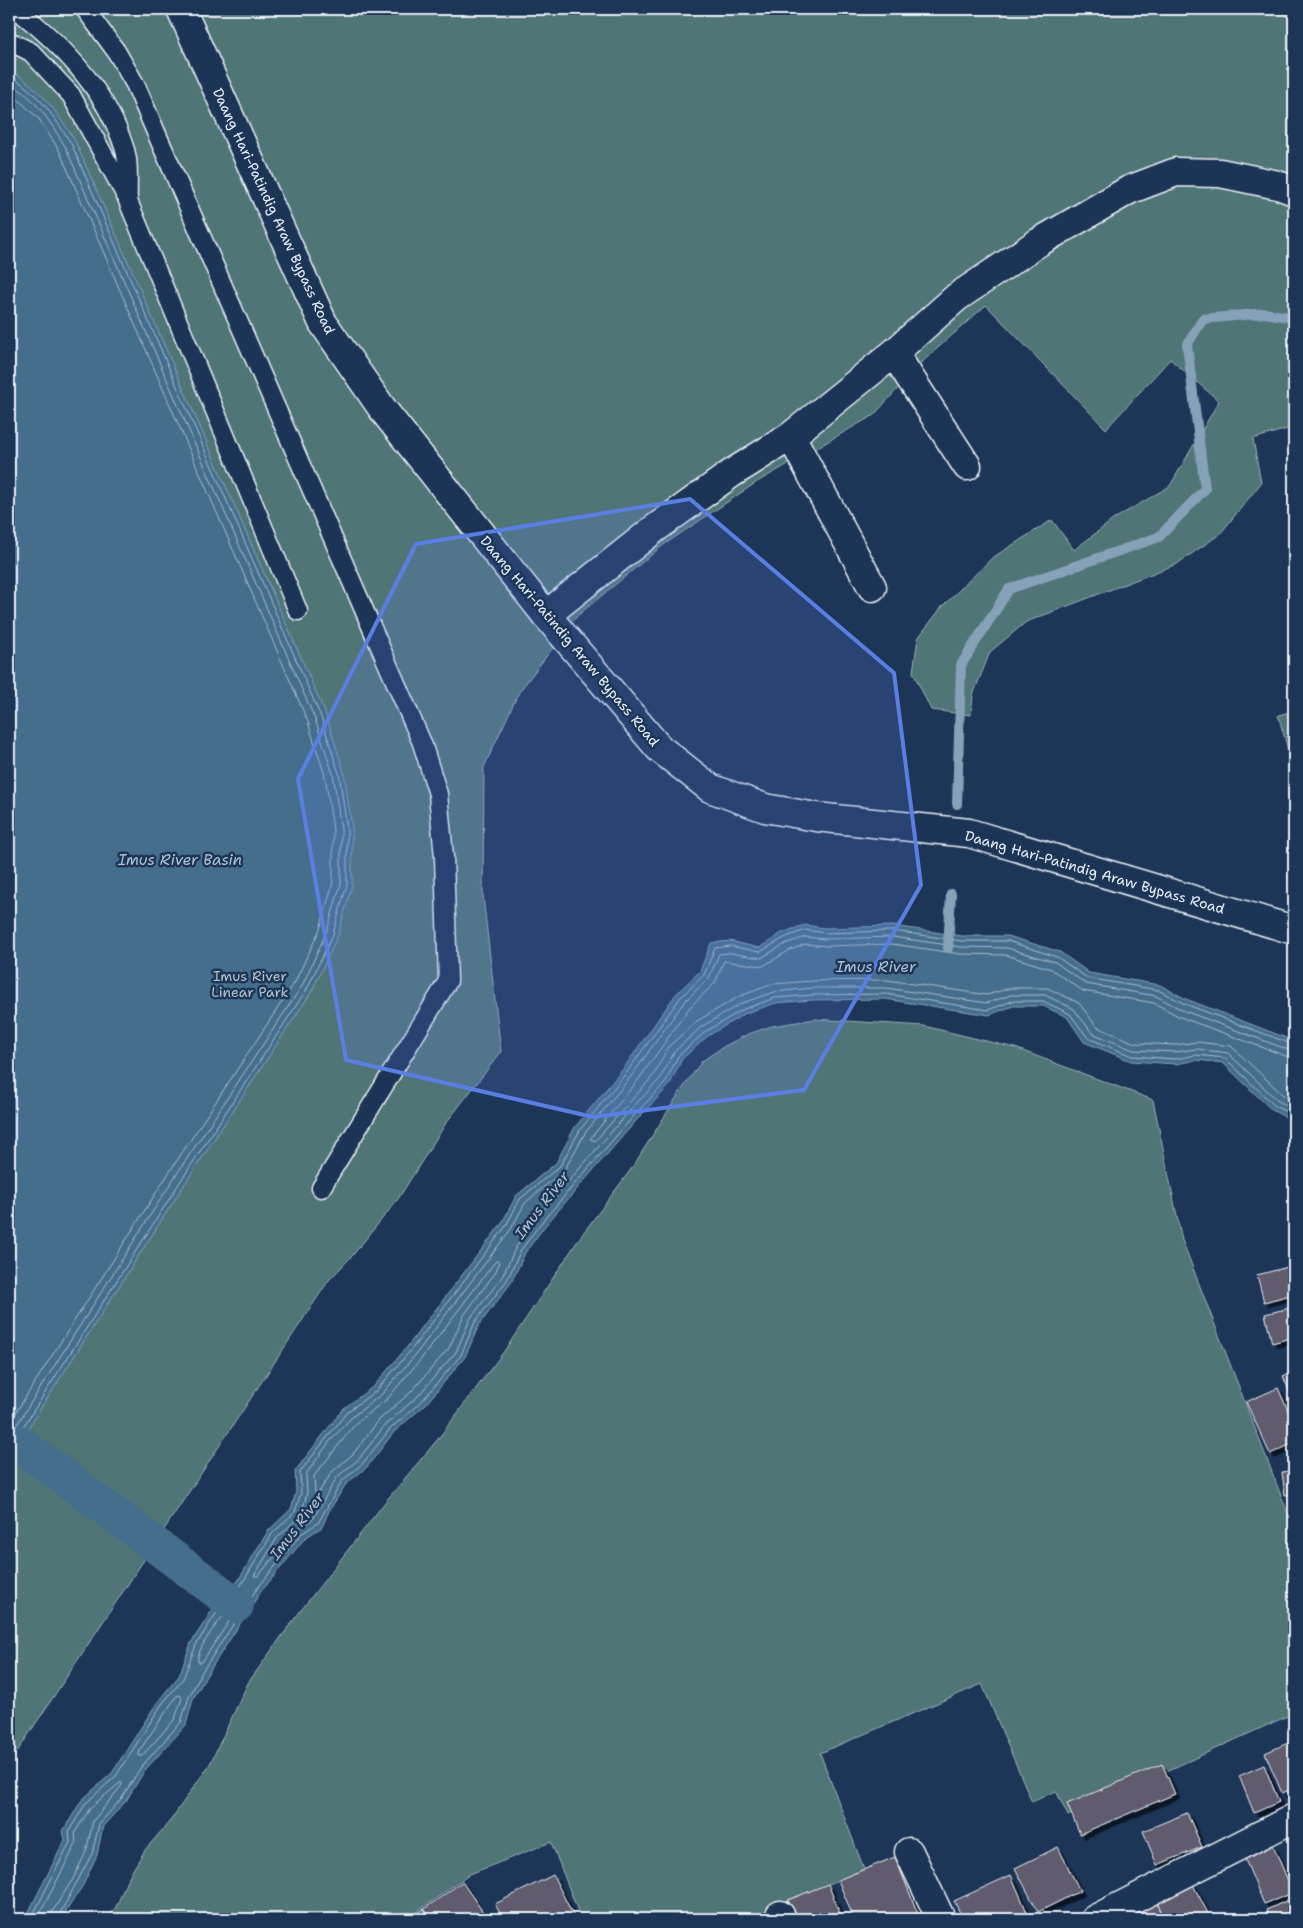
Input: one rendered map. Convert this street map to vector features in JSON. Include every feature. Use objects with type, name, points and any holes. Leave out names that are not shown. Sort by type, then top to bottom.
[{"type":"main road","name":"Daang Hari-Patindig Araw Bypass Road","points":[[181,9],[323,322],[384,411],[546,614],[659,748],[710,788],[773,810],[816,817],[969,833],[1294,930]]},
{"type":"main road","points":[[546,614],[661,524],[732,473],[791,436],[894,353],[957,297],[1039,242],[1129,190],[1176,172],[1220,173],[1278,185],[1294,191]]},
{"type":"main road","points":[[894,353],[967,466]]},
{"type":"main road","points":[[791,436],[872,587]]},
{"type":"main road","points":[[1095,1919],[1294,1818]]},
{"type":"main road","points":[[909,1852],[941,1919]]},
{"type":"lane","points":[[16,9],[44,30],[77,63],[108,111],[125,148],[128,201]]},
{"type":"lane","points":[[85,9],[116,51],[135,84],[418,734],[438,794],[444,857],[448,981],[321,1188]]},
{"type":"lane","points":[[9,41],[30,52],[71,96],[128,201],[298,611]]},
{"type":"highlighted area","points":[[690,499],[894,673],[921,885],[804,1090],[593,1117],[346,1060],[298,779],[416,544]]},
{"type":"green space","name":"Imus River Linear Park","points":[[9,9],[1294,9],[1294,427],[1253,439],[1261,483],[1220,534],[1177,564],[1026,622],[990,652],[973,695],[971,715],[931,710],[913,672],[918,638],[942,607],[992,558],[1052,520],[1074,550],[1114,519],[1170,486],[1219,401],[1170,359],[1106,429],[986,305],[921,363],[874,415],[757,482],[662,546],[577,616],[519,692],[484,767],[483,896],[501,1052],[446,1123],[398,1199],[352,1256],[329,1280],[9,1764]]},
{"type":"green space","points":[[1294,711],[1294,770],[1278,715]]},
{"type":"green space","points":[[815,1019],[924,1026],[1015,1048],[1153,1100],[1182,1240],[1294,1529],[1294,1713],[1068,1816],[1056,1791],[1032,1802],[982,1684],[820,1753],[864,1869],[747,1919],[581,1919],[551,1842],[470,1874],[407,1919],[108,1919],[117,1905],[128,1878],[145,1850],[170,1821],[210,1764],[248,1683],[292,1622],[386,1501],[438,1439],[505,1350],[581,1236],[632,1168],[702,1061],[748,1034],[772,1026]]},
{"type":"water","name":"Imus River Basin","points":[[9,70],[20,76],[38,92],[75,141],[326,715],[344,772],[352,828],[352,885],[338,935],[312,991],[186,1182],[9,1458]]},
{"type":"water","name":"Imus River","points":[[804,925],[825,928],[893,926],[962,936],[1008,936],[1060,952],[1089,973],[1160,985],[1186,999],[1294,1041],[1294,1122],[1272,1110],[1223,1063],[1196,1060],[1176,1064],[1131,1061],[1084,1042],[1067,1017],[1043,1006],[1013,1006],[989,1015],[885,999],[813,1000],[776,1003],[746,1013],[708,1036],[682,1059],[669,1086],[642,1114],[544,1227],[525,1253],[511,1283],[479,1325],[465,1357],[426,1404],[394,1432],[367,1467],[346,1484],[329,1511],[322,1527],[305,1538],[260,1593],[193,1699],[186,1725],[145,1770],[126,1801],[103,1826],[97,1855],[83,1885],[61,1919],[25,1919],[65,1840],[63,1831],[82,1800],[112,1773],[158,1701],[179,1676],[191,1643],[213,1609],[236,1584],[268,1531],[291,1509],[296,1492],[295,1471],[344,1408],[374,1386],[407,1347],[502,1223],[516,1196],[556,1163],[575,1127],[623,1069],[676,994],[700,971],[711,943],[730,941],[759,948],[782,933]]},
{"type":"building","points":[[1288,1267],[1294,1294],[1264,1302],[1257,1275]]},
{"type":"building","points":[[1294,1307],[1294,1337],[1272,1343],[1265,1314]]},
{"type":"building","points":[[1294,1372],[1294,1403],[1283,1376]]},
{"type":"building","points":[[1278,1388],[1294,1424],[1294,1443],[1270,1454],[1246,1402]]},
{"type":"building","points":[[1294,1470],[1294,1494],[1285,1495],[1282,1472]]},
{"type":"building","points":[[1288,1743],[1294,1757],[1294,1788],[1282,1793],[1265,1753]]},
{"type":"building","points":[[1162,1764],[1175,1794],[1080,1834],[1067,1804]]},
{"type":"building","points":[[1264,1765],[1279,1802],[1254,1813],[1239,1776]]},
{"type":"building","points":[[1187,1813],[1202,1847],[1157,1865],[1143,1831]]},
{"type":"building","points":[[1273,1845],[1293,1893],[1264,1904],[1244,1857]]},
{"type":"building","points":[[1058,1847],[1080,1891],[1038,1912],[1015,1868]]},
{"type":"building","points":[[895,1857],[920,1919],[854,1919],[838,1880]]},
{"type":"building","points":[[553,1875],[575,1919],[503,1919],[495,1904]]},
{"type":"building","points":[[1011,1875],[1030,1919],[963,1919],[954,1901]]},
{"type":"building","points":[[462,1882],[488,1919],[431,1919],[424,1909]]},
{"type":"building","points":[[1192,1883],[1211,1919],[1165,1919],[1156,1901]]},
{"type":"building","points":[[828,1884],[840,1914],[827,1919],[796,1919],[788,1900]]},
{"type":"building","points":[[1293,1898],[1294,1919],[1270,1919],[1266,1910]]},
{"type":"building","points":[[1156,1901],[1165,1919],[1123,1919]]},
{"type":"building","points":[[424,1909],[431,1919],[409,1919]]},
{"type":"waterway","points":[[957,804],[961,665],[1009,589],[1159,537],[1205,489],[1187,345],[1203,319],[1265,313],[1294,318]]},
{"type":"waterway","points":[[948,948],[951,894]]},
{"type":"waterway","points":[[18,1443],[236,1605]]}]
